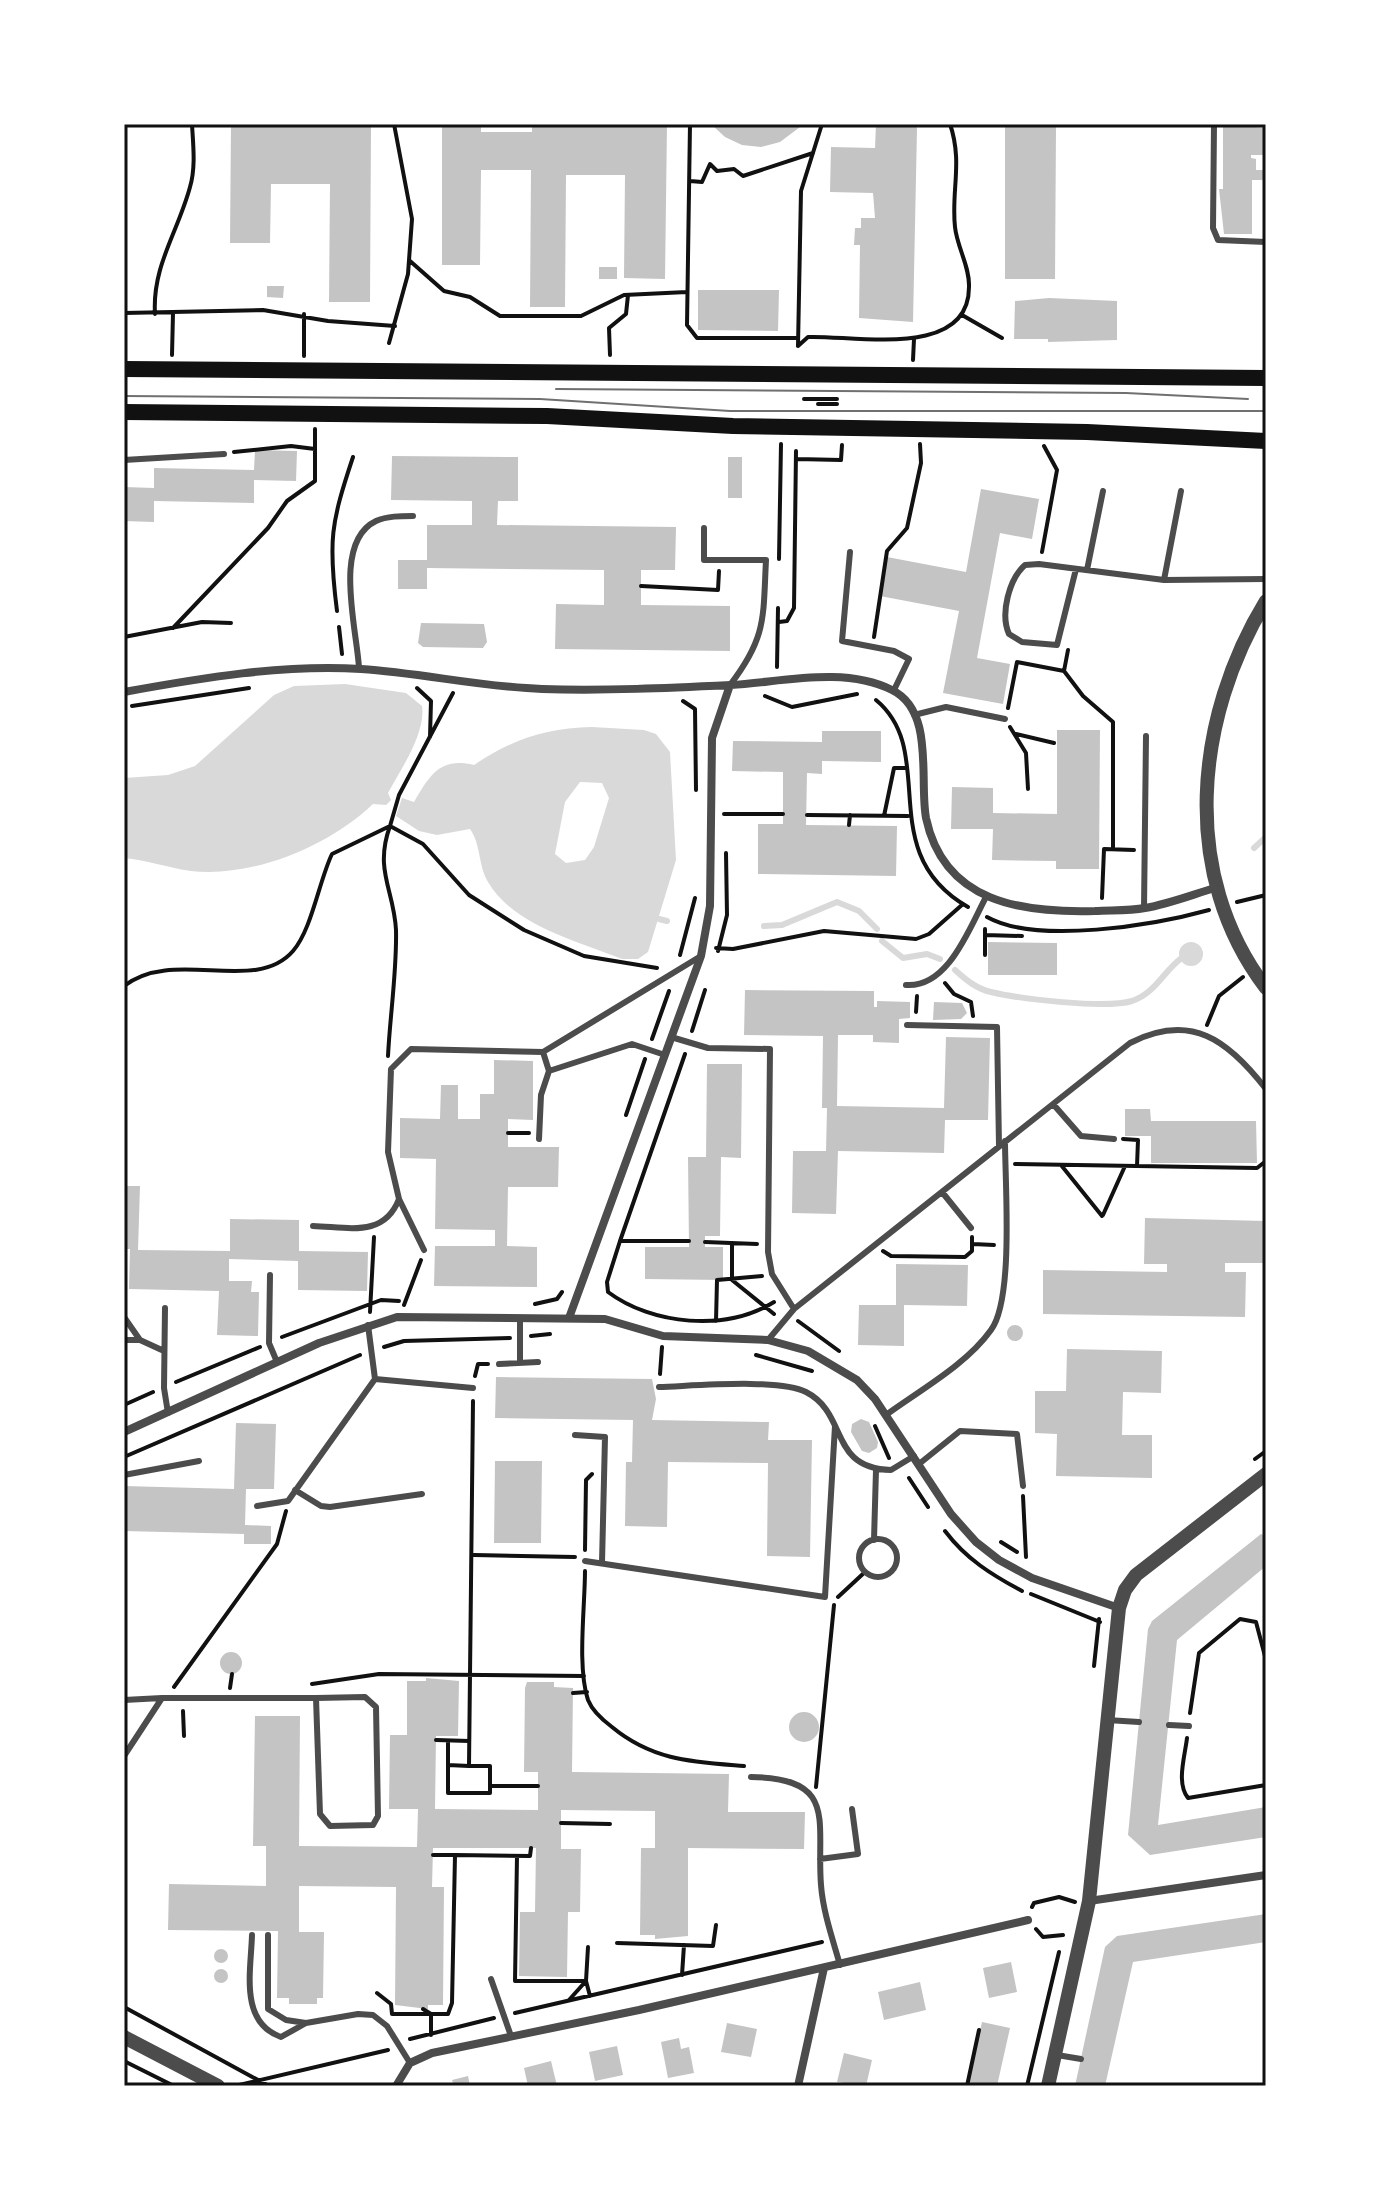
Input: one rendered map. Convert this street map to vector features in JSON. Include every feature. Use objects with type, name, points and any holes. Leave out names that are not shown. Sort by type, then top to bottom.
[{"type":"main road","points":[[124,369],[1266,378]]},
{"type":"main road","points":[[124,412],[547,416],[1266,441]]},
{"type":"street","points":[[1266,601],[1231,668],[1209,747],[1208,829],[1223,906],[1235,937],[1266,988]]},
{"type":"street","points":[[124,692],[277,671],[359,668],[455,682],[543,689],[730,685],[856,677],[894,690],[914,715],[923,751],[926,816],[934,843],[947,865],[986,897],[1016,908],[1144,909],[1218,887]]},
{"type":"street","points":[[569,1318],[701,956],[710,906],[712,738],[730,685]]},
{"type":"street","points":[[124,1432],[277,1362],[368,1325],[397,1317],[605,1319],[663,1336],[768,1340],[833,1363],[857,1380],[886,1415],[951,1514],[976,1542],[999,1560],[1032,1578],[1119,1608]]},
{"type":"street","points":[[1048,2086],[1089,1901],[1119,1608],[1125,1590],[1136,1575],[1266,1474]]},
{"type":"street","points":[[1089,1901],[1266,1875]]},
{"type":"street","points":[[396,2086],[410,2063],[432,2053],[840,1965],[1028,1920]]},
{"type":"street","points":[[798,2086],[824,1968]]},
{"type":"street","points":[[124,2037],[218,2086]]},
{"type":"lane","points":[[1214,124],[1213,228],[1218,240],[1266,242]]},
{"type":"lane","points":[[124,460],[224,454]]},
{"type":"lane","points":[[1087,570],[1103,491]]},
{"type":"lane","points":[[1164,580],[1181,491]]},
{"type":"lane","points":[[359,668],[349,559],[356,540],[377,520],[413,516]]},
{"type":"lane","points":[[704,528],[704,560],[766,560],[760,636],[752,656],[730,685]]},
{"type":"lane","points":[[850,552],[842,641],[873,645],[909,659],[894,690]]},
{"type":"lane","points":[[1076,569],[1061,640],[1057,645],[1040,646],[1022,642],[1009,634],[1005,619],[1016,572],[1025,565],[1039,564],[1164,580],[1266,579]]},
{"type":"lane","points":[[914,715],[946,707],[1005,719]]},
{"type":"lane","points":[[1144,909],[1146,736]]},
{"type":"lane","points":[[906,985],[918,986],[939,974],[986,897]]},
{"type":"lane","points":[[424,1250],[399,1199],[388,1152],[391,1069],[411,1049],[543,1052],[701,956]]},
{"type":"lane","points":[[886,1415],[979,1345],[993,1327],[1004,1292],[1005,1164],[997,1027],[907,1025]]},
{"type":"lane","points":[[768,1340],[794,1309],[1130,1043],[1152,1032],[1175,1029],[1195,1031],[1228,1047],[1266,1089]]},
{"type":"lane","points":[[671,1037],[708,1048],[770,1049],[768,1245],[772,1274],[794,1309]]},
{"type":"lane","points":[[549,1071],[632,1044],[665,1055]]},
{"type":"lane","points":[[539,1139],[541,1095],[549,1071],[543,1052]]},
{"type":"lane","points":[[1053,1104],[1081,1136],[1114,1139]]},
{"type":"lane","points":[[942,1192],[971,1228]]},
{"type":"lane","points":[[313,1226],[374,1227],[386,1222],[399,1199]]},
{"type":"lane","points":[[270,1275],[269,1343],[277,1362]]},
{"type":"lane","points":[[165,1308],[164,1388],[168,1413]]},
{"type":"lane","points":[[124,1317],[140,1340]]},
{"type":"lane","points":[[520,1318],[520,1363]]},
{"type":"lane","points":[[257,1506],[288,1501],[375,1379],[368,1325]]},
{"type":"lane","points":[[124,1340],[140,1340],[164,1351]]},
{"type":"lane","points":[[499,1364],[538,1362]]},
{"type":"lane","points":[[375,1379],[473,1388]]},
{"type":"lane","points":[[659,1387],[764,1386],[805,1392],[835,1426],[848,1454],[861,1466],[876,1470],[891,1470],[916,1460],[960,1431],[1017,1434],[1023,1486]]},
{"type":"lane","points":[[585,1561],[825,1597],[835,1426]]},
{"type":"lane","points":[[575,1435],[605,1437],[602,1563]]},
{"type":"lane","points":[[124,1475],[199,1461]]},
{"type":"lane","points":[[874,1540],[876,1470]]},
{"type":"lane","points":[[295,1490],[321,1506],[330,1507],[422,1494]]},
{"type":"lane","points":[[874,1540],[892,1545],[896,1563],[883,1577],[865,1572],[859,1556],[864,1545],[874,1540]]},
{"type":"lane","points":[[124,1700],[183,1695],[365,1697],[376,1707],[378,1809],[373,1825],[330,1826],[320,1814],[316,1698]]},
{"type":"lane","points":[[124,1756],[162,1698]]},
{"type":"lane","points":[[1107,1720],[1139,1722]]},
{"type":"lane","points":[[1169,1725],[1189,1726]]},
{"type":"lane","points":[[751,1777],[782,1777],[813,1797],[820,1810],[821,1888],[840,1965]]},
{"type":"lane","points":[[820,1859],[858,1854],[852,1809]]},
{"type":"lane","points":[[252,1935],[251,1998],[254,2016],[267,2030],[281,2037],[306,2023]]},
{"type":"lane","points":[[268,1935],[268,2009],[286,2020],[306,2023],[358,2014],[373,2015],[387,2026],[410,2063]]},
{"type":"lane","points":[[491,1979],[511,2036]]},
{"type":"lane","points":[[1055,2054],[1081,2059]]},
{"type":"path","points":[[155,314],[154,289],[158,266],[191,184],[192,124]]},
{"type":"path","points":[[389,343],[410,261],[412,219],[394,124]]},
{"type":"path","points":[[690,124],[687,325],[697,338],[798,338]]},
{"type":"path","points":[[822,124],[801,191],[798,346],[805,339],[813,337],[923,338],[942,331],[962,315],[970,283],[956,240],[954,220],[959,173],[950,124]]},
{"type":"path","points":[[690,181],[702,182],[710,164],[715,171],[734,169],[743,176],[813,153]]},
{"type":"path","points":[[410,261],[444,291],[470,297],[500,316],[581,316],[628,295],[687,292]]},
{"type":"path","points":[[610,372],[609,328],[626,314],[628,295]]},
{"type":"path","points":[[124,313],[263,310],[304,314],[328,321],[395,326]]},
{"type":"path","points":[[171,369],[173,313]]},
{"type":"path","points":[[304,314],[304,370]]},
{"type":"path","points":[[962,315],[1002,338]]},
{"type":"path","points":[[804,399],[837,401],[818,404]]},
{"type":"path","points":[[779,562],[781,426]]},
{"type":"path","points":[[873,645],[887,551],[907,528],[919,474],[920,429]]},
{"type":"path","points":[[1039,564],[1057,470],[1044,452],[1043,431]]},
{"type":"path","points":[[173,628],[268,528],[287,501],[315,481],[315,449],[291,446],[224,454]]},
{"type":"path","points":[[782,622],[793,616],[794,608],[796,451]]},
{"type":"path","points":[[796,459],[833,460]]},
{"type":"path","points":[[641,586],[718,590],[719,560]]},
{"type":"path","points":[[776,681],[778,607]]},
{"type":"path","points":[[124,637],[202,622],[231,623]]},
{"type":"path","points":[[1028,789],[1026,753],[1005,719],[1017,662],[1064,671],[1083,696],[1109,717],[1115,728],[1113,849]]},
{"type":"path","points":[[391,1069],[387,1059],[396,928],[387,895],[382,848],[399,795],[451,699],[455,682]]},
{"type":"path","points":[[403,686],[418,688],[431,701],[430,740]]},
{"type":"path","points":[[124,708],[255,687]]},
{"type":"path","points":[[751,697],[766,696],[792,707],[856,694],[876,700],[893,713],[903,734],[910,823]]},
{"type":"path","points":[[1014,733],[1054,743]]},
{"type":"path","points":[[884,816],[894,768],[907,768]]},
{"type":"path","points":[[709,813],[783,814]]},
{"type":"path","points":[[807,815],[896,816]]},
{"type":"path","points":[[849,825],[850,815]]},
{"type":"path","points":[[390,824],[423,844],[469,895],[524,930],[584,956],[676,970]]},
{"type":"path","points":[[124,986],[148,971],[246,972],[277,961],[293,951],[332,854],[390,824]]},
{"type":"path","points":[[1102,910],[1104,849],[1145,851]]},
{"type":"path","points":[[714,961],[727,915],[727,872]]},
{"type":"path","points":[[1223,906],[1266,895]]},
{"type":"path","points":[[701,956],[719,947],[733,949],[824,931],[916,939],[929,934],[963,904]]},
{"type":"path","points":[[985,916],[985,955]]},
{"type":"path","points":[[1022,927],[1022,942]]},
{"type":"path","points":[[985,935],[1022,936]]},
{"type":"path","points":[[939,974],[954,994],[971,1002],[973,1027]]},
{"type":"path","points":[[916,1012],[918,986]]},
{"type":"path","points":[[1207,1025],[1216,1001],[1228,986]]},
{"type":"path","points":[[706,988],[620,1241],[607,1282],[608,1292],[626,1306],[666,1319],[716,1320],[764,1308],[785,1295]]},
{"type":"path","points":[[508,1133],[528,1133]]},
{"type":"path","points":[[1114,1139],[1138,1140],[1137,1166]]},
{"type":"path","points":[[1005,1164],[1257,1168],[1266,1161]]},
{"type":"path","points":[[1061,1165],[1102,1216],[1125,1166]]},
{"type":"path","points":[[368,1325],[374,1227]]},
{"type":"path","points":[[875,1245],[891,1256],[965,1257],[973,1244],[971,1228]]},
{"type":"path","points":[[601,1230],[620,1241],[689,1241]]},
{"type":"path","points":[[705,1242],[768,1245]]},
{"type":"path","points":[[973,1244],[1004,1245]]},
{"type":"path","points":[[397,1317],[424,1250]]},
{"type":"path","points":[[716,1339],[717,1280],[772,1274]]},
{"type":"path","points":[[124,1457],[371,1351],[404,1341],[520,1337],[564,1332]]},
{"type":"path","points":[[659,1387],[663,1336]]},
{"type":"path","points":[[651,1348],[676,1352]]},
{"type":"path","points":[[749,1353],[802,1366],[821,1376]]},
{"type":"path","points":[[469,1766],[474,1555],[473,1388],[478,1364]]},
{"type":"path","points":[[873,1420],[885,1454],[908,1476],[932,1513]]},
{"type":"path","points":[[474,1555],[585,1557],[586,1480],[590,1475],[604,1472]]},
{"type":"path","points":[[1023,1486],[1026,1557]]},
{"type":"path","points":[[184,1736],[183,1695],[170,1692],[277,1544],[288,1501]]},
{"type":"path","points":[[940,1524],[958,1548],[989,1573],[1023,1591],[1117,1627]]},
{"type":"path","points":[[585,1561],[584,1676],[591,1705],[606,1722],[652,1754],[684,1762],[746,1767]]},
{"type":"path","points":[[813,1797],[819,1778],[835,1601],[865,1572]]},
{"type":"path","points":[[1266,1660],[1256,1622],[1246,1618],[1199,1653],[1182,1791],[1188,1798],[1266,1785]]},
{"type":"path","points":[[232,1674],[228,1691],[245,1691]]},
{"type":"path","points":[[303,1686],[379,1674],[584,1676]]},
{"type":"path","points":[[573,1693],[587,1692]]},
{"type":"path","points":[[436,1740],[469,1741]]},
{"type":"path","points":[[448,1741],[448,1765],[448,1793],[490,1793],[490,1766],[448,1765]]},
{"type":"path","points":[[490,1786],[538,1786]]},
{"type":"path","points":[[561,1823],[610,1824]]},
{"type":"path","points":[[433,1855],[530,1856],[531,1848]]},
{"type":"path","points":[[377,1993],[391,2004],[392,2014],[448,2014],[452,2003],[455,1855]]},
{"type":"path","points":[[517,1856],[515,1981],[586,1981]]},
{"type":"path","points":[[1063,1935],[1043,1937],[1028,1920],[1034,1903],[1059,1897],[1070,1902],[1089,1901]]},
{"type":"path","points":[[617,1943],[713,1946],[716,1925]]},
{"type":"path","points":[[235,2086],[399,2047],[408,2039],[504,2015],[833,1939]]},
{"type":"path","points":[[682,1975],[684,1945]]},
{"type":"path","points":[[588,1947],[586,1981],[590,1996]]},
{"type":"path","points":[[568,2001],[586,1981]]},
{"type":"path","points":[[124,2007],[269,2086]]},
{"type":"path","points":[[423,2009],[431,2014]]},
{"type":"path","points":[[431,2014],[432,2053]]},
{"type":"path","points":[[967,2086],[979,2030]]},
{"type":"path","points":[[124,2061],[174,2086]]},
{"type":"shaded area","points":[[345,684],[406,693],[422,706],[416,739],[388,793],[391,800],[386,805],[373,804],[312,846],[264,864],[215,872],[191,871],[124,858],[124,778],[168,775],[195,766],[274,695],[294,686]]},
{"type":"shaded area","points":[[575,728],[644,730],[656,734],[670,752],[676,860],[648,952],[638,959],[622,959],[566,938],[513,910],[488,882],[470,829],[437,835],[419,831],[396,816],[402,798],[414,802],[431,776],[444,766],[474,765],[502,748],[530,737]],"holes":[[[580,782],[602,783],[609,798],[594,847],[585,860],[566,863],[555,854],[565,802]]]},
{"type":"shaded area","points":[[1191,942],[1200,945],[1203,954],[1200,963],[1191,966],[1182,963],[1179,954],[1182,945]]},
{"type":"building","points":[[231,124],[371,124],[370,302],[329,302],[330,184],[271,184],[270,243],[230,243]]},
{"type":"building","points":[[442,124],[481,124],[481,132],[532,132],[532,124],[667,124],[665,279],[624,278],[625,175],[566,175],[565,307],[530,307],[531,170],[481,170],[480,265],[442,265]]},
{"type":"building","points":[[711,124],[804,124],[780,142],[761,147],[742,145],[725,137]]},
{"type":"building","points":[[876,124],[916,124],[917,129],[913,322],[859,318],[860,245],[854,245],[855,228],[861,228],[861,218],[875,218],[873,193],[830,192],[831,147],[875,148]]},
{"type":"building","points":[[1005,124],[1066,124],[1066,127],[1056,127],[1055,279],[1005,279]]},
{"type":"building","points":[[1223,124],[1266,128],[1266,155],[1251,155],[1256,159],[1256,170],[1266,170],[1266,180],[1252,180],[1252,234],[1224,234],[1219,189],[1223,189]]},
{"type":"building","points":[[599,267],[617,267],[617,279],[599,279]]},
{"type":"building","points":[[267,286],[284,286],[283,298],[267,297]]},
{"type":"building","points":[[698,290],[779,290],[778,331],[698,330]]},
{"type":"building","points":[[1049,298],[1117,301],[1117,340],[1048,342],[1048,339],[1014,339],[1015,301]]},
{"type":"building","points":[[255,450],[297,451],[296,481],[254,480],[254,503],[154,501],[154,522],[124,521],[124,487],[154,488],[154,468],[254,470]]},
{"type":"building","points":[[392,456],[518,457],[518,501],[498,501],[497,525],[676,527],[675,570],[641,570],[641,605],[730,606],[730,651],[555,649],[556,604],[604,605],[604,570],[427,568],[427,589],[398,589],[398,560],[427,560],[427,525],[472,525],[472,501],[391,500]]},
{"type":"building","points":[[728,457],[742,457],[742,498],[728,498]]},
{"type":"building","points":[[981,489],[1039,499],[1032,539],[1000,533],[977,658],[1010,664],[1003,704],[943,693],[959,611],[880,596],[887,557],[966,572]]},
{"type":"building","points":[[421,623],[484,624],[487,642],[483,648],[423,647],[418,643]]},
{"type":"building","points":[[1057,730],[1100,730],[1099,869],[1056,869],[1056,861],[992,860],[993,829],[951,829],[952,787],[993,788],[993,813],[1057,814]]},
{"type":"building","points":[[822,731],[881,731],[881,762],[822,761],[822,774],[807,773],[806,825],[897,826],[896,876],[758,874],[758,824],[783,824],[783,772],[732,771],[733,741],[822,742]]},
{"type":"building","points":[[988,942],[1057,943],[1057,975],[988,975]]},
{"type":"building","points":[[745,990],[874,991],[874,1007],[877,1007],[877,1001],[910,1002],[910,1018],[899,1019],[899,1043],[873,1042],[873,1035],[838,1035],[837,1106],[944,1108],[946,1037],[990,1038],[988,1120],[945,1120],[944,1153],[838,1151],[836,1214],[792,1213],[793,1151],[826,1151],[827,1108],[822,1108],[823,1036],[744,1035]]},
{"type":"building","points":[[934,1002],[962,1003],[967,1013],[961,1019],[933,1020]]},
{"type":"building","points":[[494,1060],[533,1061],[533,1120],[508,1119],[508,1147],[559,1147],[558,1187],[508,1187],[507,1246],[537,1247],[537,1287],[434,1286],[435,1246],[495,1246],[495,1230],[435,1229],[436,1159],[400,1158],[400,1118],[440,1119],[441,1085],[458,1085],[458,1119],[480,1119],[480,1094],[494,1094]]},
{"type":"building","points":[[707,1064],[742,1064],[741,1158],[721,1157],[720,1236],[705,1236],[705,1247],[723,1247],[723,1280],[645,1279],[645,1247],[689,1247],[688,1157],[706,1157]]},
{"type":"building","points":[[1125,1109],[1150,1109],[1151,1121],[1256,1121],[1257,1163],[1151,1163],[1151,1136],[1125,1136]]},
{"type":"building","points":[[124,1186],[140,1186],[138,1250],[230,1251],[230,1219],[299,1220],[299,1251],[368,1252],[367,1291],[298,1290],[298,1261],[229,1259],[229,1281],[252,1281],[251,1292],[259,1292],[258,1336],[217,1335],[219,1291],[129,1289],[130,1249],[124,1249]]},
{"type":"building","points":[[1145,1218],[1266,1221],[1266,1263],[1225,1263],[1225,1272],[1246,1272],[1245,1317],[1043,1314],[1043,1270],[1167,1272],[1167,1264],[1144,1264]]},
{"type":"building","points":[[896,1264],[968,1265],[967,1306],[904,1305],[904,1346],[858,1345],[859,1305],[896,1305]]},
{"type":"building","points":[[1012,1325],[1018,1325],[1023,1333],[1021,1339],[1012,1341],[1007,1336],[1007,1330]]},
{"type":"building","points":[[1067,1349],[1162,1351],[1161,1393],[1123,1392],[1122,1435],[1152,1435],[1152,1478],[1056,1476],[1057,1434],[1035,1433],[1035,1391],[1066,1391]]},
{"type":"building","points":[[496,1377],[652,1379],[656,1399],[652,1420],[769,1422],[768,1440],[812,1440],[810,1557],[767,1556],[768,1463],[668,1462],[667,1527],[625,1526],[626,1462],[632,1462],[633,1420],[495,1418]]},
{"type":"building","points":[[861,1419],[869,1422],[878,1442],[877,1448],[869,1453],[862,1451],[851,1432],[852,1424]]},
{"type":"building","points":[[236,1423],[276,1424],[274,1489],[246,1489],[245,1525],[271,1526],[271,1544],[244,1544],[244,1534],[124,1531],[124,1486],[234,1489]]},
{"type":"building","points":[[495,1461],[542,1461],[541,1543],[494,1543]]},
{"type":"building","points":[[1261,1534],[1266,1536],[1266,1566],[1177,1640],[1158,1825],[1266,1807],[1266,1837],[1150,1855],[1128,1835],[1148,1629],[1152,1621]]},
{"type":"building","points":[[231,1652],[239,1655],[242,1663],[239,1671],[231,1674],[223,1671],[220,1663],[223,1655]]},
{"type":"building","points":[[426,1678],[459,1681],[458,1736],[436,1736],[435,1809],[538,1810],[538,1772],[524,1772],[525,1688],[527,1682],[554,1682],[554,1687],[573,1688],[572,1772],[729,1774],[728,1812],[805,1812],[804,1849],[688,1848],[688,1936],[655,1939],[655,1935],[640,1935],[641,1848],[655,1848],[655,1811],[561,1810],[561,1849],[581,1849],[580,1912],[568,1912],[567,1977],[519,1976],[520,1912],[535,1912],[536,1848],[433,1848],[432,1887],[444,1887],[443,2005],[428,2005],[428,2009],[395,2005],[396,1887],[299,1886],[299,1932],[324,1932],[323,1998],[317,1998],[317,2004],[289,2004],[289,1998],[277,1998],[278,1931],[168,1930],[169,1884],[266,1886],[266,1846],[253,1846],[255,1716],[300,1716],[299,1846],[417,1847],[418,1809],[389,1809],[390,1735],[407,1735],[407,1681],[426,1681]]},
{"type":"building","points":[[804,1712],[810,1713],[818,1721],[818,1733],[810,1741],[804,1742],[798,1741],[790,1733],[789,1727],[790,1721],[798,1713]]},
{"type":"building","points":[[1266,1914],[1266,1942],[1133,1962],[1105,2086],[1075,2086],[1105,1947],[1117,1936]]},
{"type":"building","points":[[221,1949],[228,1956],[221,1963],[214,1956]]},
{"type":"building","points":[[1011,1962],[1017,1992],[989,1998],[983,1968]]},
{"type":"building","points":[[221,1969],[228,1976],[221,1983],[214,1976]]},
{"type":"building","points":[[920,1982],[926,2010],[884,2020],[878,1992]]},
{"type":"building","points":[[982,2022],[1010,2028],[997,2086],[968,2086]]},
{"type":"building","points":[[727,2023],[757,2029],[751,2057],[721,2052]]},
{"type":"building","points":[[679,2038],[681,2049],[689,2047],[694,2073],[668,2078],[661,2042]]},
{"type":"building","points":[[617,2046],[623,2075],[595,2081],[589,2052]]},
{"type":"building","points":[[844,2053],[872,2060],[866,2086],[837,2082]]},
{"type":"building","points":[[551,2061],[557,2086],[528,2086],[524,2068]]},
{"type":"building","points":[[468,2076],[470,2086],[454,2086],[452,2080]]},
{"type":"waterway","points":[[1254,848],[1266,837]]},
{"type":"waterway","points":[[764,926],[782,925],[837,902],[859,911],[877,929]]},
{"type":"waterway","points":[[659,919],[667,921]]},
{"type":"waterway","points":[[882,941],[903,958],[927,954],[940,959]]},
{"type":"waterway","points":[[955,970],[981,989],[1004,995],[1103,1004],[1132,1001],[1147,993],[1183,957]]},
{"type":"tram line","points":[[556,389],[1126,393],[1248,399]]},
{"type":"tram line","points":[[124,396],[540,399],[730,411],[1266,411]]}]
